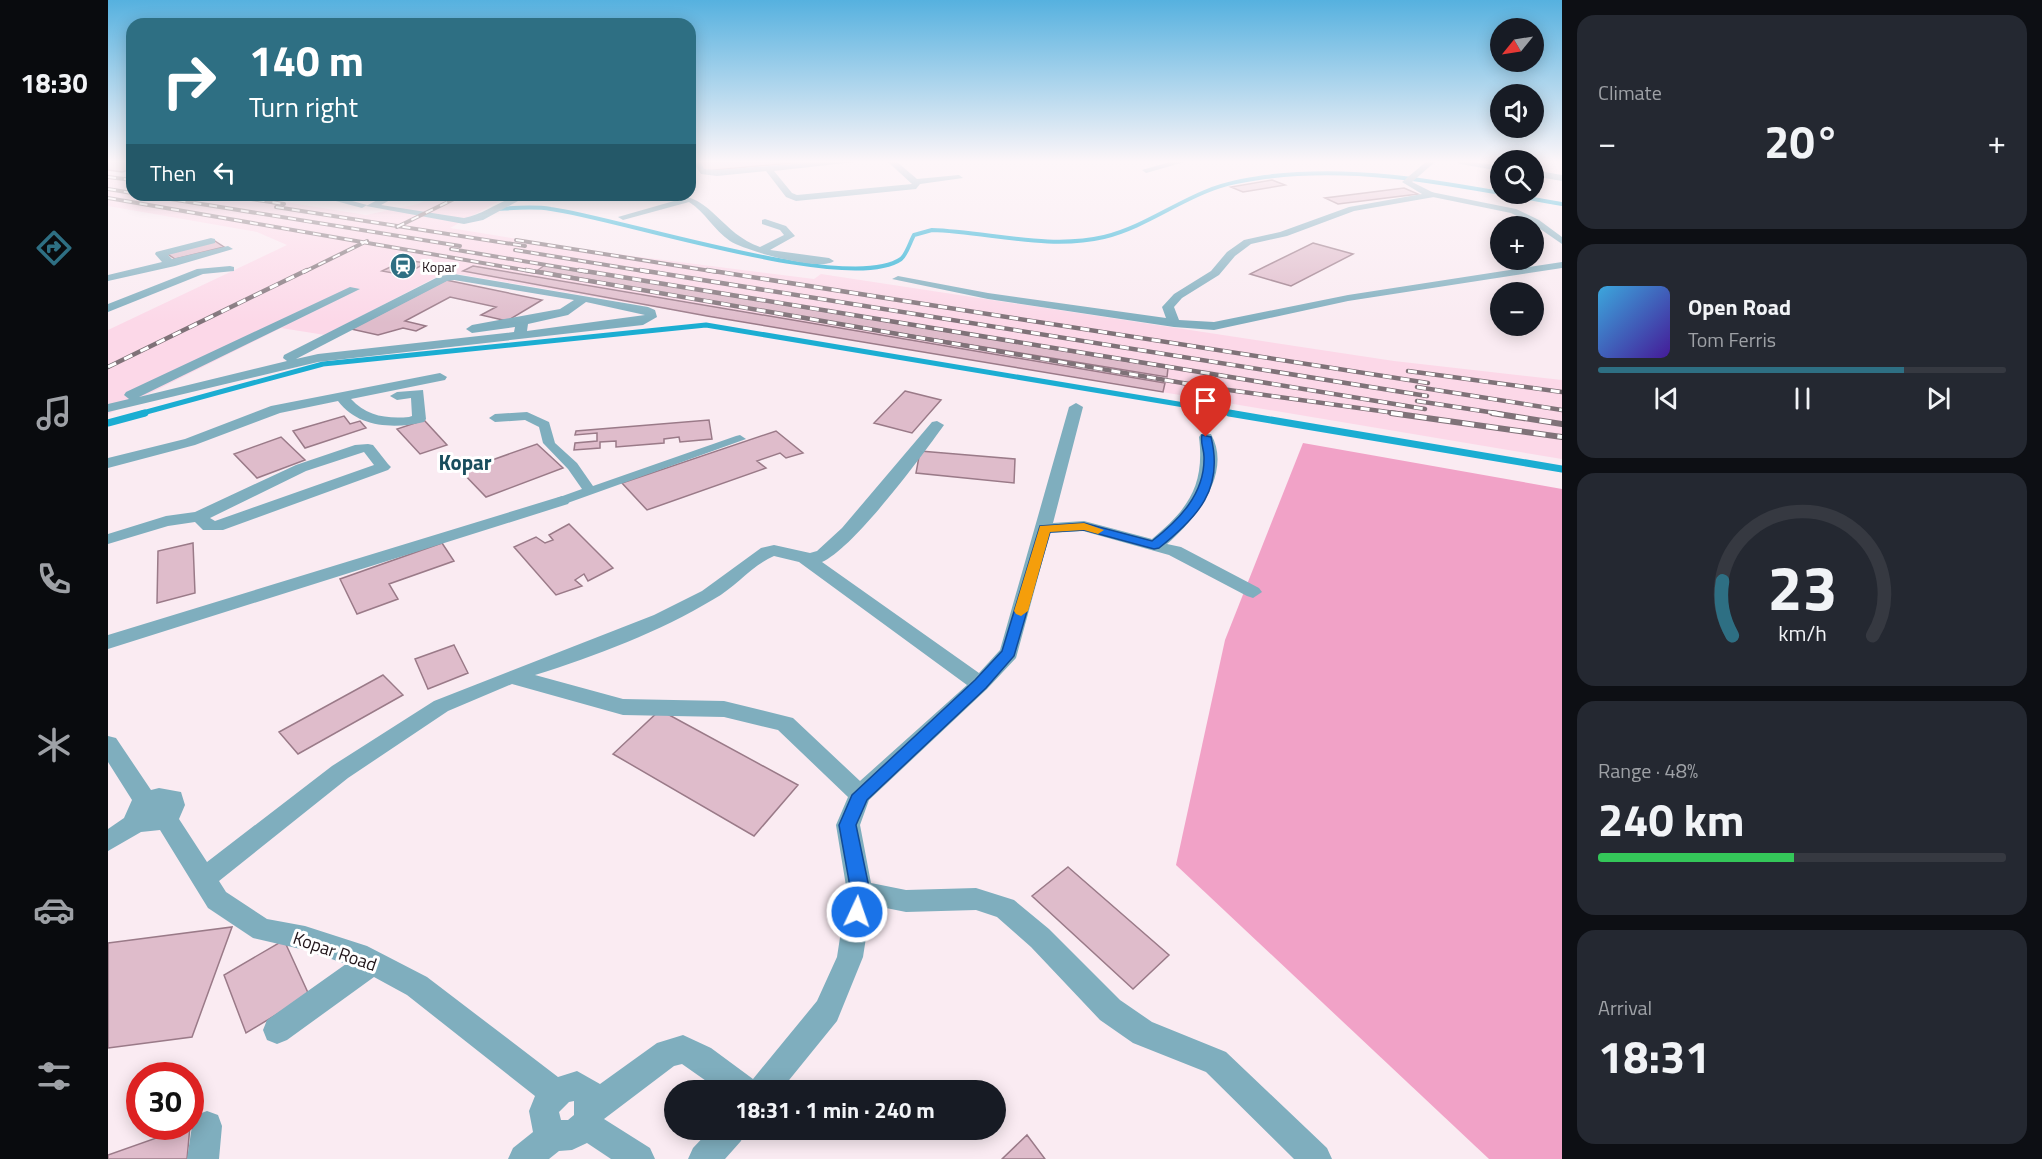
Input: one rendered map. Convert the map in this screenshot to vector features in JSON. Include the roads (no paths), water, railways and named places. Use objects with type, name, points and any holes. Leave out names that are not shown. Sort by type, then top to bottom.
[{"type":"street","points":[[424,215],[464,221],[485,215]]},
{"type":"street","points":[[623,217],[630,215]]},
{"type":"street","points":[[709,215],[735,240],[806,259],[829,261]]},
{"type":"street","points":[[1174,323],[1168,307],[1178,296],[1215,273],[1231,254],[1248,242],[1283,234],[1335,215]]},
{"type":"street","points":[[763,249],[790,236],[783,228],[765,222]]},
{"type":"street","points":[[171,264],[160,254],[211,241]]},
{"type":"street","points":[[108,278],[228,249]]},
{"type":"street","points":[[898,279],[988,296],[1174,323],[1214,326],[1348,298],[1562,264]]},
{"type":"street","points":[[108,308],[194,273],[230,269]]},
{"type":"street","points":[[270,367],[444,278],[454,277],[584,298],[651,313],[651,317],[643,321],[521,329],[304,350]]},
{"type":"street","points":[[108,407],[354,289]]},
{"type":"street","points":[[108,407],[202,387],[270,367],[521,329],[564,312],[584,298]]},
{"type":"street","points":[[108,463],[190,442],[276,409],[408,388],[440,377]]},
{"type":"street","points":[[344,400],[355,412],[390,423],[417,420],[419,394],[408,388]]},
{"type":"street","points":[[771,1080],[827,1011],[850,957],[860,892],[848,825],[860,795],[980,684],[1009,652],[1076,407]]},
{"type":"street","points":[[203,879],[340,772],[441,706],[511,676],[579,655],[670,616],[727,584],[747,564],[767,552],[778,549],[804,557],[821,557],[842,539],[937,425]]},
{"type":"street","points":[[1154,546],[1180,525],[1207,487],[1210,457],[1206,437]]},
{"type":"street","points":[[108,539],[166,521],[199,518],[302,468],[360,448],[368,448],[383,467],[217,526],[209,526],[199,518]]},
{"type":"street","points":[[108,642],[562,501]]},
{"type":"street","points":[[1044,528],[1084,526],[1175,551],[1253,591]]},
{"type":"street","points":[[804,557],[980,684]]},
{"type":"street","points":[[511,676],[623,707],[724,709],[785,724],[860,795]]},
{"type":"street","name":"Kopar Road","points":[[108,744],[150,814],[203,879],[217,900],[262,930],[305,938],[372,962],[417,986],[555,1093]]},
{"type":"street","points":[[108,841],[150,814]]},
{"type":"street","points":[[860,892],[906,901],[976,899],[1005,908],[1040,938],[1110,1010],[1143,1033],[1216,1062],[1316,1159]]},
{"type":"street","points":[[277,1030],[372,962]]},
{"type":"street","points":[[524,1159],[554,1136],[571,1136],[589,1117],[668,1053],[683,1049],[701,1058],[729,1080]]},
{"type":"street","points":[[554,1136],[544,1124],[543,1116],[548,1100],[562,1088],[577,1086],[589,1093],[589,1117],[639,1159]]},
{"type":"street","points":[[203,1159],[207,1126]]},
{"type":"street","points":[[704,1159],[721,1140]]},
{"type":"lane","points":[[1522,215],[1562,241]]},
{"type":"lane","points":[[495,418],[527,416],[545,425],[545,439],[556,453],[571,464],[590,491]]},
{"type":"lane","points":[[562,501],[740,439]]},
{"type":"waterway","points":[[583,215],[732,251],[834,268],[874,268],[901,259],[914,235],[932,230],[1040,241],[1083,241],[1118,233],[1158,215]]},
{"type":"waterway","points":[[139,414],[323,364],[706,325],[1238,414]]},
{"type":"waterway","points":[[108,423],[145,413]]},
{"type":"waterway","points":[[1229,413],[1562,469]]},
{"type":"railway","points":[[207,215],[364,242]]},
{"type":"railway","points":[[270,215],[460,246]]},
{"type":"railway","points":[[328,215],[399,226]]},
{"type":"railway","points":[[399,226],[421,215]]},
{"type":"railway","points":[[399,226],[525,246]]},
{"type":"railway","points":[[516,240],[717,272]]},
{"type":"railway","points":[[304,272],[364,242]]},
{"type":"railway","points":[[364,242],[535,272]]},
{"type":"railway","points":[[451,249],[588,272]]},
{"type":"railway","points":[[515,250],[649,272]]},
{"type":"railway","points":[[108,367],[307,270]]},
{"type":"railway","points":[[526,270],[1200,386],[1402,414]]},
{"type":"railway","points":[[579,270],[1425,409]]},
{"type":"railway","points":[[640,270],[1427,396]]},
{"type":"railway","points":[[707,270],[1428,383]]},
{"type":"railway","points":[[1408,371],[1562,392]]},
{"type":"railway","points":[[1417,387],[1562,410]]},
{"type":"railway","points":[[1417,401],[1502,414]]},
{"type":"railway","points":[[1391,413],[1562,437]]},
{"type":"railway","points":[[1492,413],[1562,424]]},
{"type":"place","name":"Kopar","points":[[403,266]]},
{"type":"district","name":"Kopar","points":[[465,462]]}]
